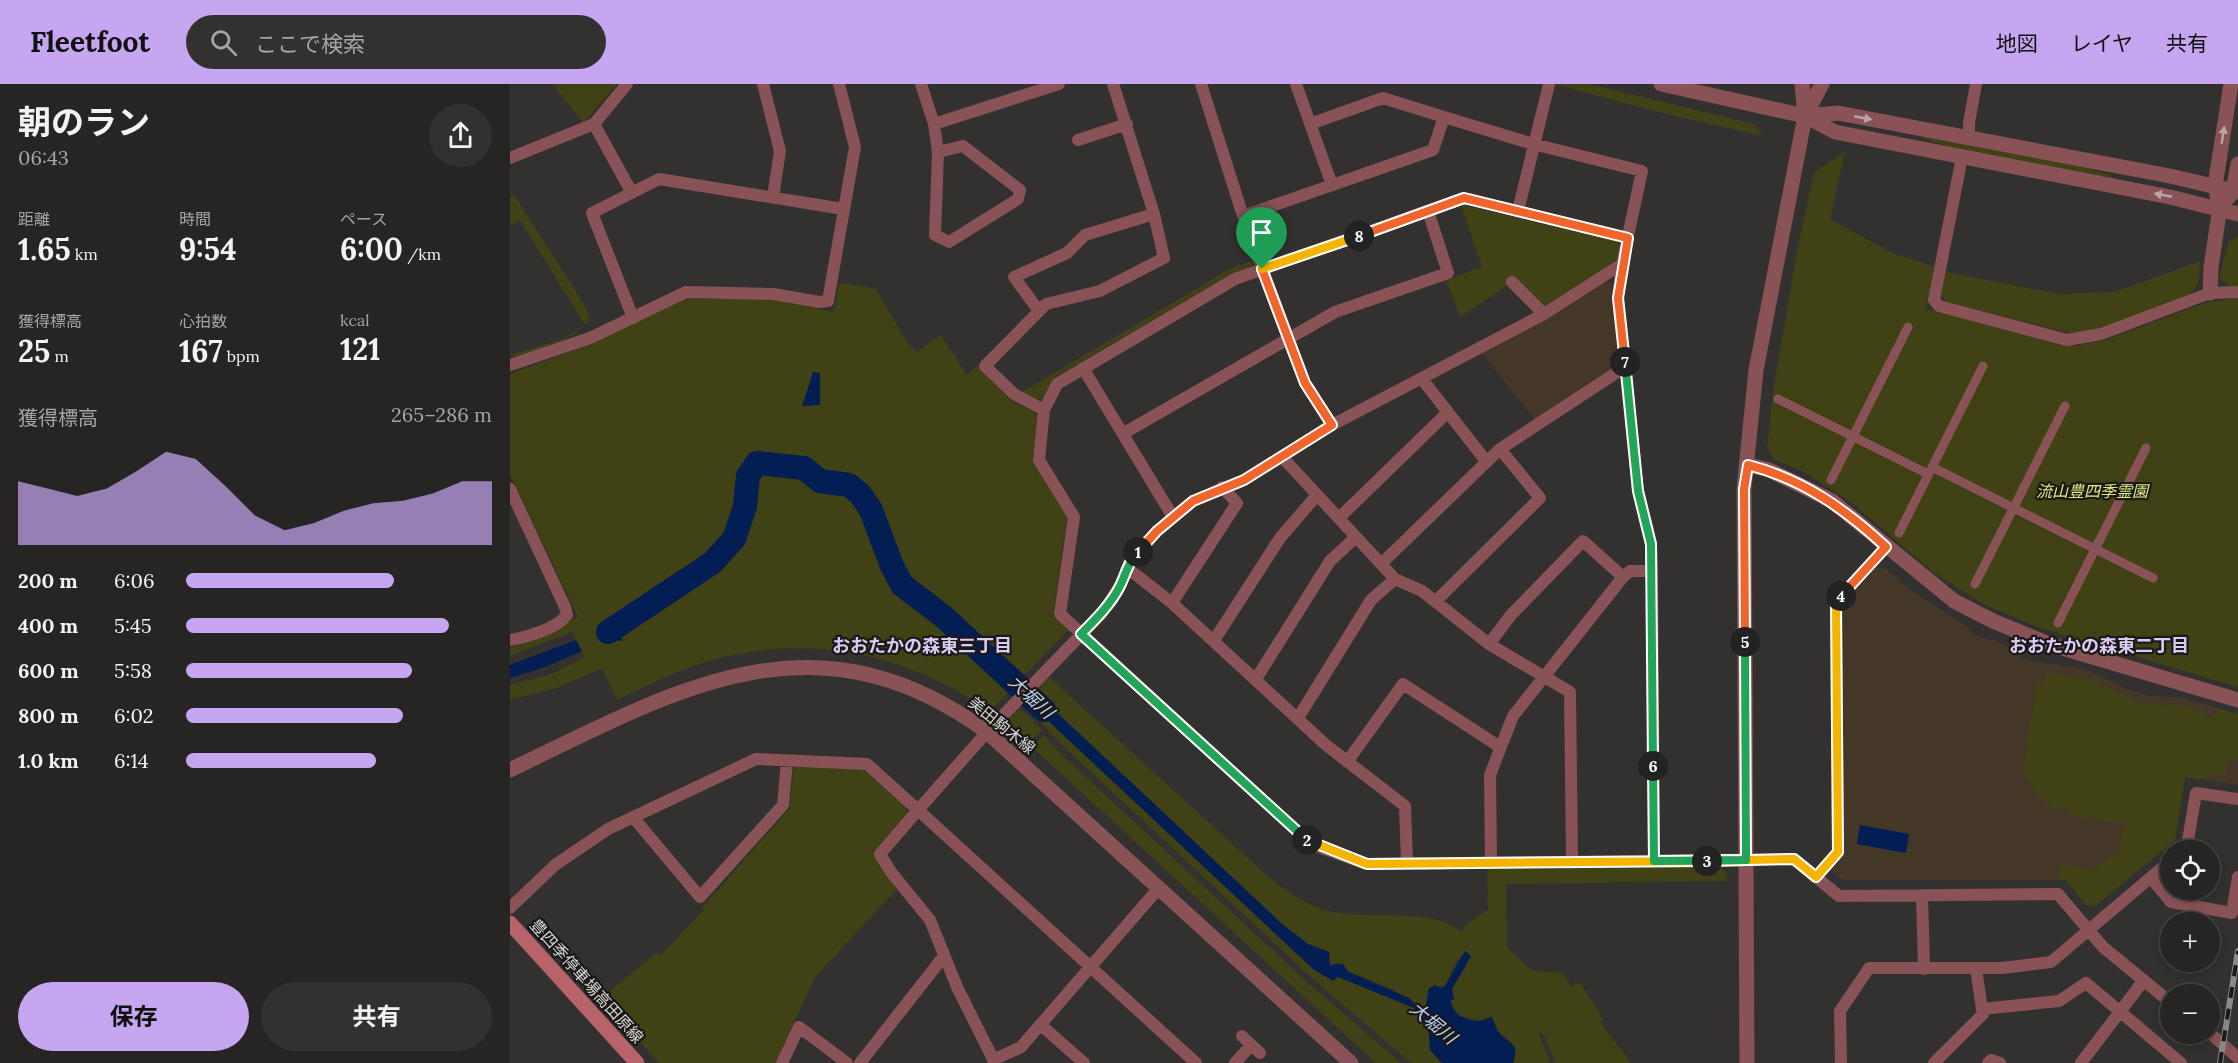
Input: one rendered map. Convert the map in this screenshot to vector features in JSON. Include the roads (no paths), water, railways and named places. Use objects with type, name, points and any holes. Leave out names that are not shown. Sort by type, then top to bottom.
[{"type":"main road","name":"豊四季停車場高田原線","points":[[510,923],[637,1063]]},
{"type":"street","points":[[510,158],[594,124],[627,84]]},
{"type":"street","points":[[764,84],[780,151],[773,197]]},
{"type":"street","points":[[510,364],[590,338],[686,292],[774,294],[819,302],[828,301],[855,147],[840,84]]},
{"type":"street","points":[[921,84],[934,124],[938,152],[935,234],[950,242],[1018,199],[1020,190],[963,146],[938,152]]},
{"type":"street","points":[[934,124],[1059,84]]},
{"type":"street","points":[[1044,410],[1014,394],[985,366],[1046,304],[1100,291],[1164,258],[1155,214],[1113,84]]},
{"type":"street","points":[[1201,84],[1262,269],[1305,383],[1332,425]]},
{"type":"street","points":[[1296,84],[1332,185]]},
{"type":"street","points":[[1518,211],[1549,84]]},
{"type":"street","points":[[1661,84],[1805,116],[1835,132],[2220,207],[2238,214]]},
{"type":"street","points":[[1747,1063],[1744,489],[1757,360],[1805,116],[1802,84]]},
{"type":"street","points":[[1805,116],[1822,84]]},
{"type":"street","points":[[1969,138],[1976,84]]},
{"type":"street","points":[[2211,293],[2211,267],[2220,207],[2216,186],[2231,84]]},
{"type":"street","points":[[1310,124],[1383,98],[1533,144],[1642,171],[1618,298],[1638,491],[1651,544],[1654,861]]},
{"type":"street","points":[[1805,116],[1839,113],[2216,186],[2236,192]]},
{"type":"street","points":[[1244,216],[1433,150],[1444,117]]},
{"type":"street","points":[[594,124],[632,193]]},
{"type":"street","points":[[1078,140],[1127,124]]},
{"type":"street","points":[[1962,157],[1934,300],[1939,306],[2067,340],[2101,334],[2211,293],[2238,292]]},
{"type":"street","points":[[2220,207],[2236,192],[2238,164]]},
{"type":"street","points":[[633,318],[592,213],[659,179],[843,209]]},
{"type":"street","points":[[1628,238],[1464,198],[1235,279],[1057,384],[1044,410],[1039,459],[1074,517],[1060,614],[1311,844],[1367,864],[1794,859],[1839,896],[2058,894],[2103,947],[2160,994]]},
{"type":"street","points":[[1124,433],[1335,312],[1448,273],[1428,211]]},
{"type":"street","points":[[1039,311],[1014,277],[1067,253],[1085,236],[1155,214]]},
{"type":"street","points":[[1158,890],[1021,1047],[994,1062],[944,956],[930,920],[891,872],[880,854],[987,732],[1102,613],[1120,586],[1131,559],[1173,517],[1193,501],[1222,486],[1244,480],[1283,458],[1332,425],[1544,314],[1623,264]]},
{"type":"street","points":[[1512,282],[1544,314]]},
{"type":"street","points":[[1831,480],[1908,327]]},
{"type":"street","points":[[1899,533],[1983,366]]},
{"type":"street","points":[[1083,368],[1173,517]]},
{"type":"street","points":[[1381,564],[1486,460],[1619,371],[1626,370]]},
{"type":"street","points":[[1422,379],[1486,460]]},
{"type":"street","points":[[1778,399],[2014,508],[2153,578]]},
{"type":"street","points":[[1975,584],[2065,406]]},
{"type":"street","points":[[1339,518],[1448,412]]},
{"type":"street","points":[[2058,623],[2146,448]]},
{"type":"street","points":[[1436,601],[1540,498],[1500,449]]},
{"type":"street","points":[[1283,458],[1395,579],[1422,591],[1489,644],[1570,692],[1572,860]]},
{"type":"street","points":[[1748,465],[1769,470],[1832,501],[1954,601],[1993,621],[2049,644],[2238,700]]},
{"type":"street","points":[[1172,603],[1238,503],[1222,486]]},
{"type":"street","points":[[510,489],[566,606],[567,615],[551,627],[511,637]]},
{"type":"street","points":[[1215,639],[1280,538],[1317,495]]},
{"type":"street","points":[[1256,679],[1330,561],[1356,537]]},
{"type":"street","points":[[1489,644],[1511,615],[1583,541],[1623,577]]},
{"type":"street","points":[[1816,877],[1838,852],[1836,602],[1886,547]]},
{"type":"street","points":[[1126,571],[1136,574],[1215,639],[1347,762],[1405,806],[1407,863]]},
{"type":"street","points":[[1491,862],[1490,775],[1513,716],[1623,577],[1630,571],[1652,571]]},
{"type":"street","points":[[1298,718],[1371,600],[1395,579]]},
{"type":"street","name":"美田駒木線","points":[[510,770],[626,715],[720,678],[779,668],[809,666],[889,681],[918,691],[953,709],[987,732],[1158,890],[1351,1063]]},
{"type":"street","points":[[1347,762],[1403,684],[1500,747]]},
{"type":"street","points":[[510,908],[555,865],[608,829],[756,759],[867,764],[1196,1063]]},
{"type":"street","points":[[633,817],[700,897],[783,805],[787,761]]},
{"type":"street","points":[[2188,840],[2196,793],[2238,799]]},
{"type":"street","points":[[1841,1063],[1840,1011],[1869,968],[1976,969],[2051,962],[2160,870]]},
{"type":"street","points":[[2151,878],[2171,902],[2232,913],[2238,877]]},
{"type":"street","points":[[1922,895],[1924,969]]},
{"type":"street","points":[[861,1063],[944,956]]},
{"type":"street","points":[[1934,1063],[1983,1014],[1976,969]]},
{"type":"street","points":[[2081,1063],[2144,980]]},
{"type":"street","points":[[1982,1009],[2059,1001],[2086,983],[2181,1063]]},
{"type":"street","points":[[1041,1025],[1084,1063]]},
{"type":"street","points":[[782,1063],[799,1027],[847,1063]]},
{"type":"street","points":[[2220,1042],[2238,1058]]},
{"type":"street","points":[[1235,1063],[1251,1045]]},
{"type":"street","points":[[1988,1063],[1991,1060],[2000,1063]]},
{"type":"water","points":[[813,372],[820,373],[820,405],[802,406]]},
{"type":"water","points":[[611,616],[623,641],[610,640],[603,627]]},
{"type":"water","points":[[959,621],[1020,680],[1012,688],[962,643]]},
{"type":"water","points":[[576,640],[582,651],[545,667],[510,678],[510,665]]},
{"type":"water","points":[[1035,692],[1282,924],[1308,944],[1329,952],[1330,965],[1343,964],[1348,972],[1409,998],[1428,1016],[1426,1004],[1429,988],[1435,985],[1441,988],[1445,986],[1465,951],[1471,956],[1452,989],[1454,1000],[1450,1000],[1451,1004],[1456,1012],[1469,1020],[1480,1021],[1492,1017],[1498,1031],[1514,1046],[1513,1063],[1442,1063],[1430,1050],[1428,1023],[1414,1008],[1338,977],[1333,981],[1313,969],[1026,700]]},
{"type":"water","points":[[1860,825],[1909,834],[1906,853],[1857,844]]},
{"type":"waterway","name":"大堀川","points":[[608,632],[712,563],[734,539],[745,506],[748,476],[757,463],[804,468],[820,481],[849,485],[860,494],[871,510],[892,566],[902,585],[944,617],[1044,710]]},
{"type":"railway","points":[[2220,1063],[2238,951]]},
{"type":"district","name":"おおたかの森東三丁目","points":[[922,646]]},
{"type":"district","name":"おおたかの森東二丁目","points":[[2099,646]]},
{"type":"park label","name":"流山豊四季霊園","points":[[2092,491]]}]
